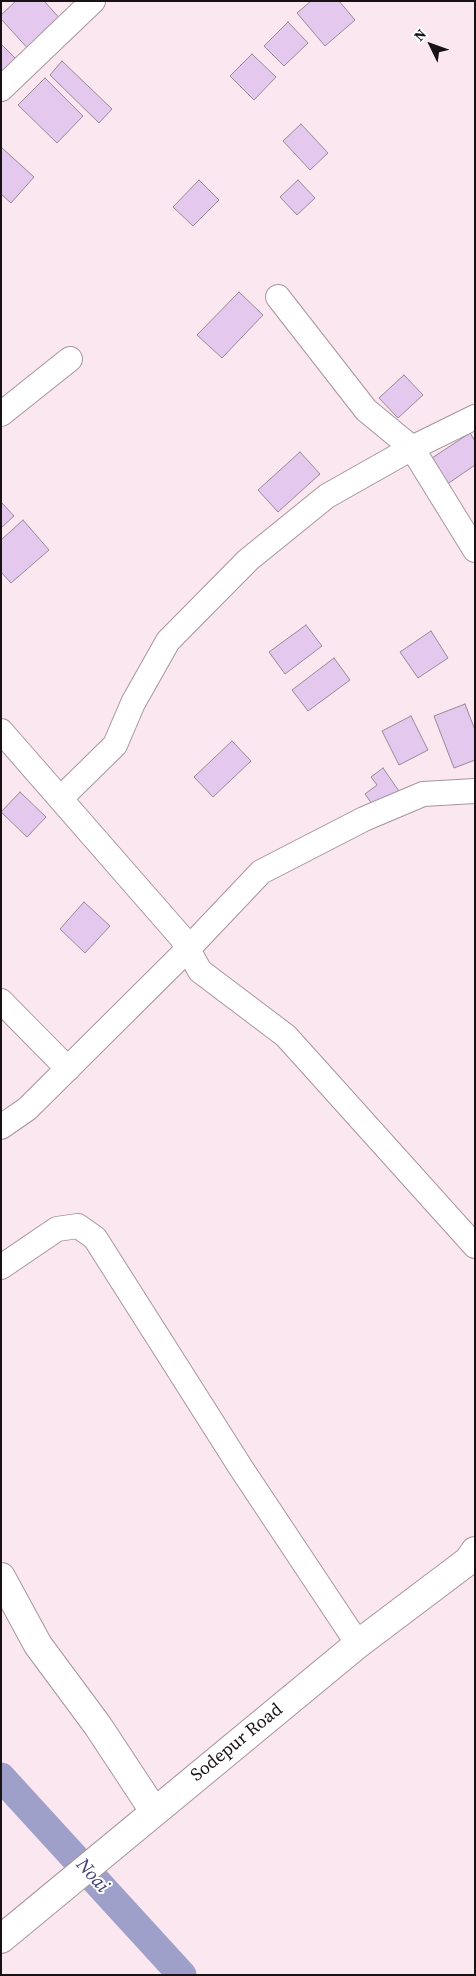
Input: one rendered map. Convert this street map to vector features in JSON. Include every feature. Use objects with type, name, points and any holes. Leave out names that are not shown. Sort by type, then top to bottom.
[{"type":"main road","name":"Sodepur Road","points":[[4,1933],[39,1908],[358,1644],[473,1558]]},
{"type":"main road","points":[[1,1577],[38,1645],[98,1726],[154,1811]]},
{"type":"street","points":[[1,89],[93,1]]},
{"type":"street","points":[[278,297],[366,410],[412,448],[475,550]]},
{"type":"street","points":[[1,414],[70,359]]},
{"type":"street","points":[[61,798],[115,745],[133,703],[168,641],[248,560],[327,496],[412,448],[475,417]]},
{"type":"street","points":[[1,730],[181,937],[200,971],[286,1036],[475,1246]]},
{"type":"street","points":[[1,1126],[28,1109],[188,949],[261,872],[364,819],[423,794],[475,791]]},
{"type":"street","points":[[1,1001],[68,1069]]},
{"type":"street","points":[[1,1267],[57,1230],[78,1226],[95,1238],[241,1468],[358,1644]]},
{"type":"building","points":[[16,1],[44,1],[63,22],[31,52],[1,19],[1,15]]},
{"type":"building","points":[[311,1],[339,1],[355,20],[325,46],[297,13]]},
{"type":"building","points":[[288,22],[308,43],[284,66],[264,46]]},
{"type":"building","points":[[1,44],[20,63],[1,82]]},
{"type":"building","points":[[252,54],[276,77],[254,100],[230,76]]},
{"type":"building","points":[[62,61],[112,109],[99,123],[50,75]]},
{"type":"building","points":[[45,78],[83,116],[57,143],[18,105]]},
{"type":"building","points":[[301,124],[328,153],[310,170],[283,141]]},
{"type":"building","points":[[1,147],[34,177],[11,203],[1,194]]},
{"type":"building","points":[[199,180],[219,200],[193,226],[173,207]]},
{"type":"building","points":[[298,180],[315,198],[297,215],[280,197]]},
{"type":"building","points":[[239,292],[263,315],[222,358],[197,335]]},
{"type":"building","points":[[404,375],[423,395],[398,418],[379,398]]},
{"type":"building","points":[[470,433],[475,441],[475,465],[446,485],[429,460]]},
{"type":"building","points":[[300,452],[320,474],[278,512],[258,490]]},
{"type":"building","points":[[1,502],[14,516],[1,528]]},
{"type":"building","points":[[23,520],[49,550],[11,583],[1,572],[1,540]]},
{"type":"building","points":[[306,625],[322,646],[285,674],[269,652]]},
{"type":"building","points":[[431,631],[448,658],[418,678],[400,652]]},
{"type":"building","points":[[334,658],[350,680],[308,711],[292,690]]},
{"type":"building","points":[[465,704],[475,730],[475,760],[454,768],[434,716]]},
{"type":"building","points":[[411,716],[428,750],[399,765],[382,731]]},
{"type":"building","points":[[232,741],[251,761],[213,797],[194,777]]},
{"type":"building","points":[[383,768],[401,794],[377,811],[365,794],[377,785],[371,777]]},
{"type":"building","points":[[20,792],[46,817],[27,837],[1,812]]},
{"type":"building","points":[[84,902],[110,926],[85,953],[60,929]]},
{"type":"waterway","name":"Noai","points":[[1,1777],[182,1975]]}]
